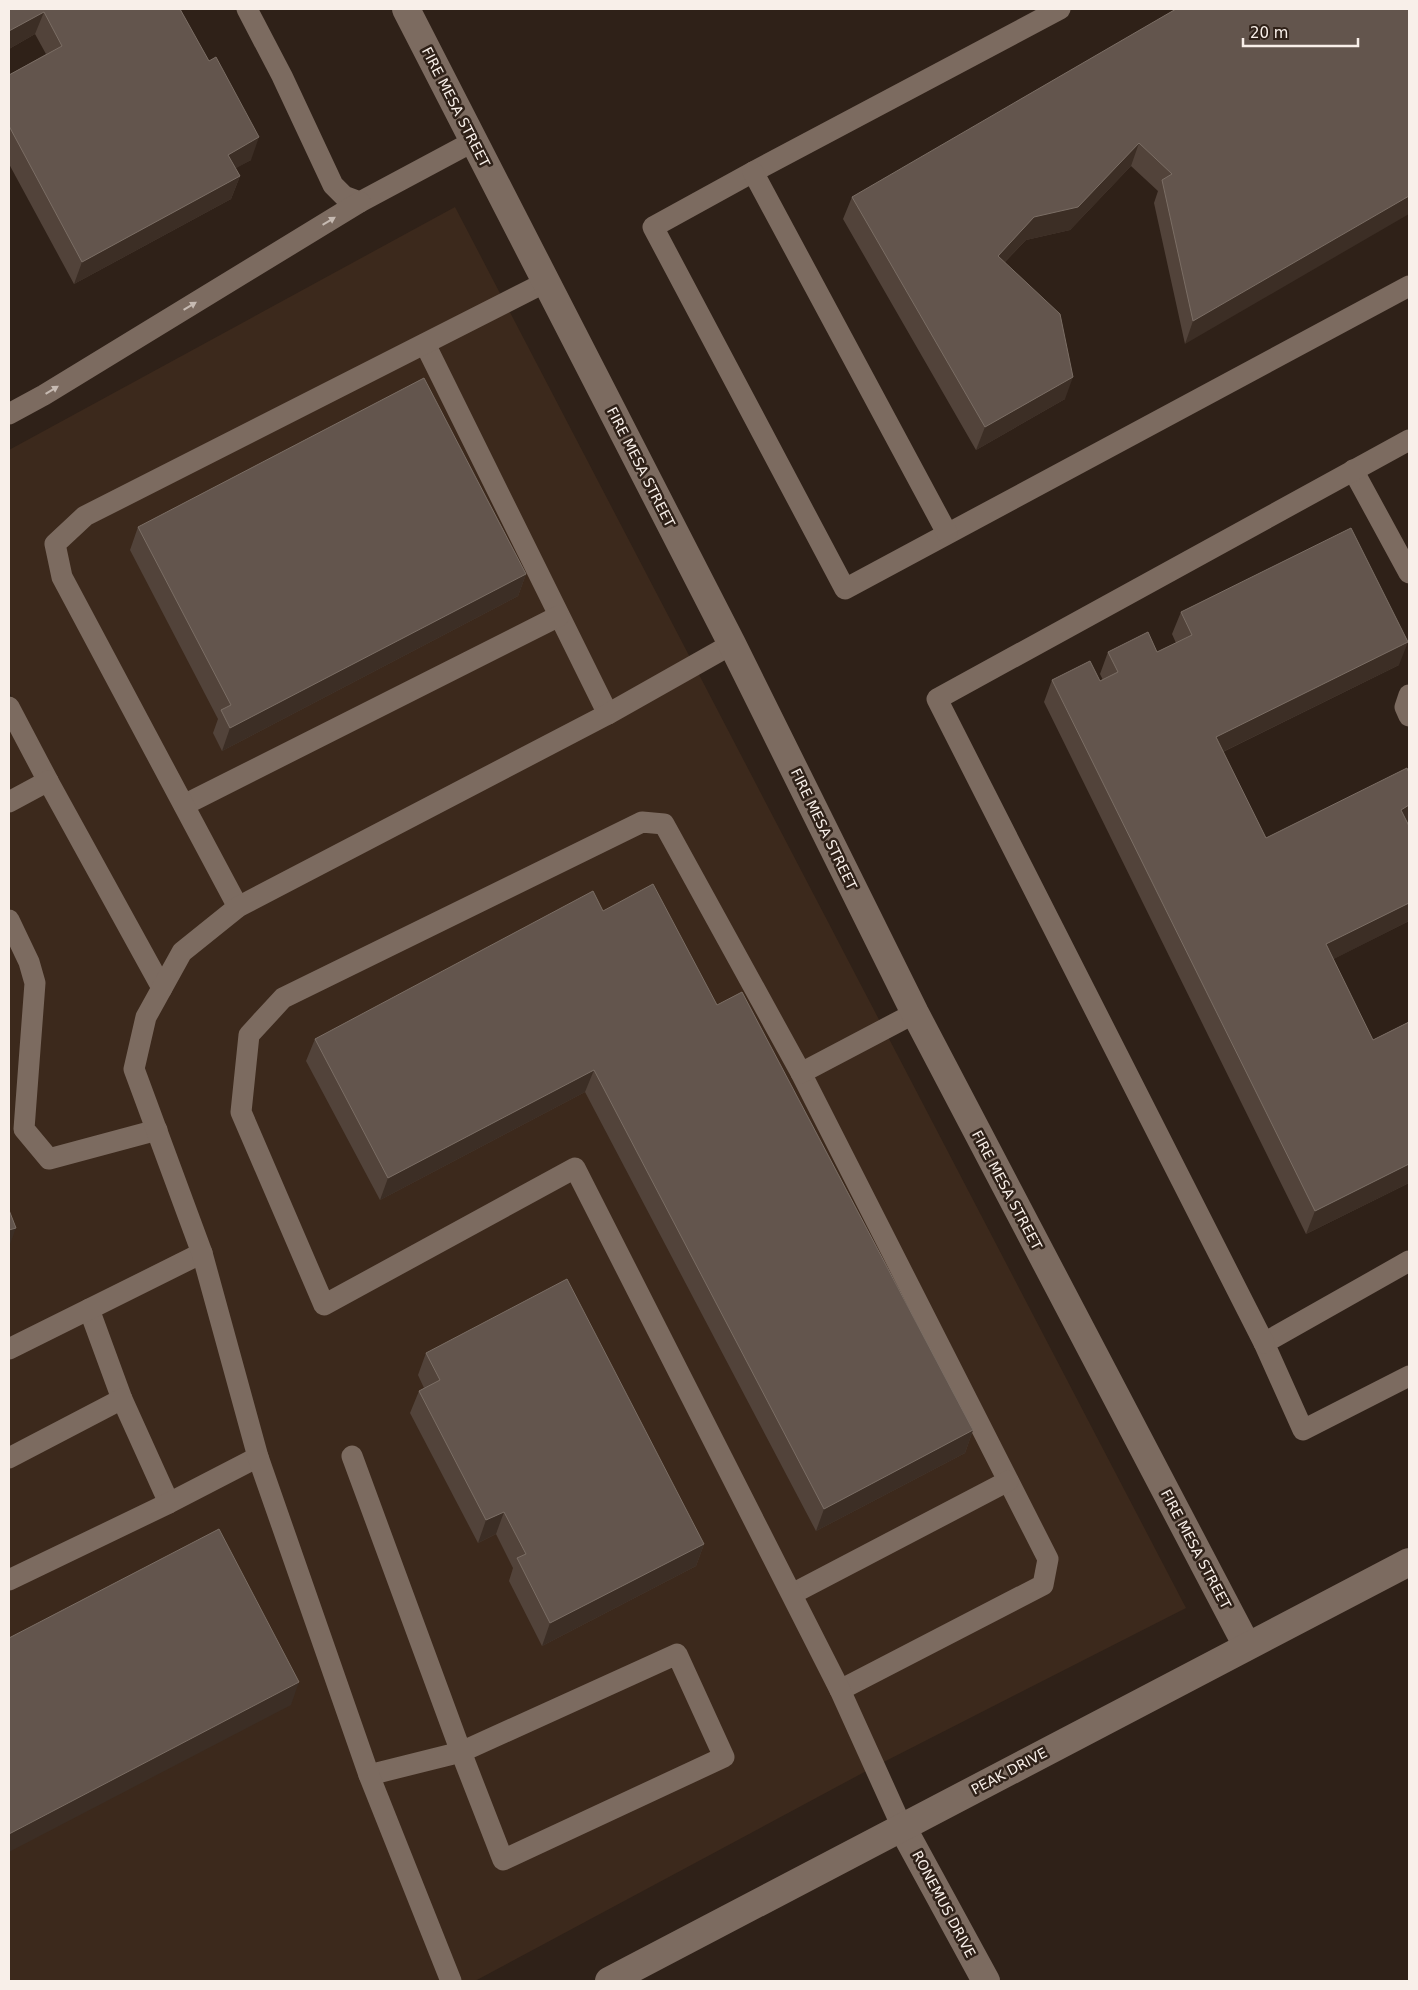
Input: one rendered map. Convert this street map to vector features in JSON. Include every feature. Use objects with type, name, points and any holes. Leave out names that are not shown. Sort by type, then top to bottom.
[{"type":"street","name":"FIRE MESA STREET","points":[[406,9],[732,644],[915,1013],[1247,1646]]},
{"type":"street","name":"PEAK DRIVE","points":[[609,1981],[1409,1562]]},
{"type":"street","name":"RONEMUS DRIVE","points":[[902,1827],[986,1981]]},
{"type":"lane","points":[[247,9],[282,76],[333,185],[344,196],[360,202]]},
{"type":"lane","points":[[1060,9],[653,227],[845,589],[1409,286]]},
{"type":"lane","points":[[9,414],[44,395],[360,202],[474,141]]},
{"type":"lane","points":[[753,172],[947,533]]},
{"type":"lane","points":[[238,907],[62,577],[55,544],[85,516],[546,282]]},
{"type":"lane","points":[[424,344],[608,714]]},
{"type":"lane","points":[[1409,440],[937,698],[1264,1343],[1303,1430],[1409,1376]]},
{"type":"lane","points":[[1354,470],[1409,573]]},
{"type":"lane","points":[[184,805],[559,616]]},
{"type":"lane","points":[[451,1981],[369,1775],[258,1457],[202,1253],[134,1069],[146,1017],[182,952],[238,907],[608,714],[732,644]]},
{"type":"lane","points":[[1409,695],[1404,707],[1409,716]]},
{"type":"lane","points":[[9,706],[162,988]]},
{"type":"lane","points":[[9,802],[48,781]]},
{"type":"lane","points":[[840,1690],[1043,1585],[1048,1559],[801,1072],[664,824],[642,822],[283,998],[249,1035],[241,1112],[324,1305],[575,1168],[840,1690],[902,1827]]},
{"type":"lane","points":[[9,920],[30,962],[35,983],[24,1130],[49,1159],[157,1130]]},
{"type":"lane","points":[[801,1072],[915,1013]]},
{"type":"lane","points":[[9,1349],[202,1253]]},
{"type":"lane","points":[[1264,1343],[1409,1261]]},
{"type":"lane","points":[[89,1309],[122,1399],[169,1503]]},
{"type":"lane","points":[[9,1458],[122,1399]]},
{"type":"lane","points":[[352,1456],[461,1752],[502,1860],[724,1757],[677,1654],[461,1752],[369,1775]]},
{"type":"lane","points":[[9,1580],[169,1503],[258,1457]]},
{"type":"lane","points":[[792,1594],[1008,1481]]},
{"type":"shaded area","points":[[455,207],[1186,1608],[870,1769],[475,1981],[9,1981],[9,706],[15,702],[9,692],[9,450]]},
{"type":"building","points":[[9,9],[180,9],[209,61],[216,57],[259,137],[228,155],[240,176],[82,262],[9,126],[9,75],[62,46],[44,12],[9,31]]},
{"type":"building","points":[[1176,9],[1409,9],[1409,196],[1193,321],[1162,180],[1172,174],[1139,143],[1078,207],[1034,217],[998,256],[1060,314],[1073,377],[985,427],[852,197]]},
{"type":"building","points":[[424,378],[526,574],[230,728],[221,710],[231,705],[138,527]]},
{"type":"building","points":[[1351,528],[1408,642],[1216,737],[1266,838],[1407,768],[1409,773],[1409,805],[1401,810],[1409,826],[1409,903],[1326,944],[1373,1040],[1409,1022],[1409,1164],[1315,1211],[1052,680],[1090,661],[1100,681],[1118,672],[1108,652],[1148,632],[1157,652],[1192,635],[1181,612]]},
{"type":"building","points":[[653,884],[717,1005],[742,992],[973,1430],[824,1509],[594,1070],[388,1178],[315,1039],[593,891],[603,911]]},
{"type":"building","points":[[9,1210],[16,1228],[9,1230]]},
{"type":"building","points":[[567,1279],[704,1544],[550,1623],[517,1558],[526,1554],[504,1512],[486,1520],[419,1391],[440,1380],[426,1353]]},
{"type":"building","points":[[219,1529],[299,1682],[9,1834],[9,1638]]}]
